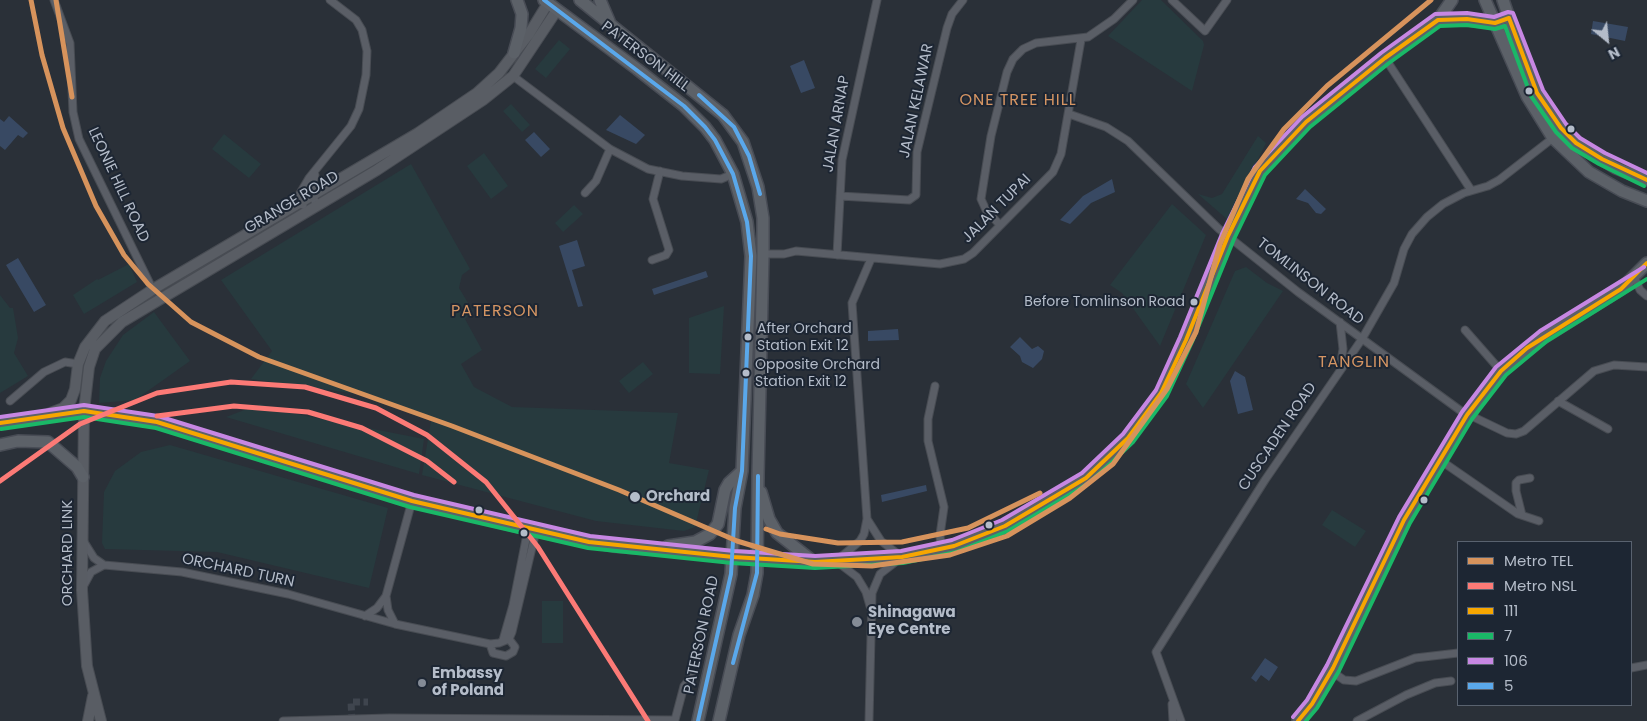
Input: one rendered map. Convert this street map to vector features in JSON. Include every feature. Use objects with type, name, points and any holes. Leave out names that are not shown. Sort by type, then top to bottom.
[{"type":"main road","points":[[514,53],[521,28],[522,14],[517,0]]},
{"type":"main road","name":"PATERSON HILL","points":[[580,0],[723,114],[734,127],[749,156],[758,187],[763,218],[764,254]]},
{"type":"main road","points":[[600,0],[610,23]]},
{"type":"main road","points":[[84,411],[157,422],[412,501],[580,541],[733,557],[814,562],[902,557],[942,549],[1005,526],[1058,496],[1086,478],[1128,438],[1161,393],[1170,376],[1228,236],[1260,171],[1306,122],[1385,58],[1438,20],[1452,0]]},
{"type":"main road","points":[[1485,0],[1527,96],[1553,138],[1589,172],[1622,191],[1647,202]]},
{"type":"main road","points":[[1503,0],[1538,93],[1561,128],[1576,142],[1602,160],[1647,180]]},
{"type":"main road","name":"GRANGE ROAD","points":[[315,202],[443,117],[489,83],[552,2]]},
{"type":"main road","name":"GRANGE ROAD","points":[[45,415],[63,408],[71,400],[75,389],[78,364],[85,347],[105,322],[153,290],[315,202],[462,114],[513,76],[552,2]]},
{"type":"main road","name":"PATERSON HILL","points":[[552,2],[684,106],[715,140],[733,174],[739,192],[747,222],[751,256]]},
{"type":"main road","points":[[1438,20],[1467,19],[1495,23],[1509,18]]},
{"type":"main road","name":"GRANGE ROAD","points":[[0,423],[45,415],[84,411],[89,366],[95,350],[111,331],[304,208]]},
{"type":"main road","points":[[719,721],[739,635],[753,595],[758,558],[758,476],[764,254]]},
{"type":"main road","name":"PATERSON ROAD","points":[[698,721],[716,650],[733,557],[735,508],[742,471],[751,256]]},
{"type":"main road","points":[[1621,289],[1647,262]]},
{"type":"main road","points":[[1298,721],[1312,704],[1331,671],[1404,520],[1467,414],[1501,371],[1543,336],[1636,281],[1647,272]]},
{"type":"main road","name":"ORCHARD LINK","points":[[84,411],[82,590],[87,666],[101,721]]},
{"type":"main road","points":[[0,445],[18,441],[48,442],[76,467],[83,477]]},
{"type":"main road","points":[[645,548],[695,542],[710,534],[718,524],[729,483],[742,471]]},
{"type":"main road","points":[[758,476],[769,519],[777,533],[814,562]]},
{"type":"main road","name":"ORCHARD LINK","points":[[88,721],[93,695]]},
{"type":"street","name":"LEONIE HILL ROAD","points":[[54,0],[70,43],[73,112],[79,139],[153,290]]},
{"type":"street","points":[[304,208],[299,195],[351,126],[359,109],[366,76],[367,51],[362,30],[356,20],[330,0]]},
{"type":"street","name":"JALAN ARNAP","points":[[837,255],[842,160],[877,0]]},
{"type":"street","name":"JALAN KELAWAR","points":[[840,196],[909,200],[916,195],[917,152],[947,28],[952,14],[963,0]]},
{"type":"street","points":[[1000,225],[986,210],[981,199],[991,136],[1007,72],[1013,60],[1023,49],[1036,43],[1081,40],[1100,30],[1133,0]]},
{"type":"street","points":[[1172,0],[1205,31],[1227,0]]},
{"type":"street","name":"JALAN TUPAI","points":[[764,254],[784,254],[796,251],[940,264],[964,259],[1053,172],[1061,154],[1081,40]]},
{"type":"street","points":[[1385,58],[1471,190]]},
{"type":"street","points":[[513,76],[610,149],[648,169],[721,179],[731,184],[739,192]]},
{"type":"street","name":"TOMLINSON ROAD","points":[[1069,114],[1106,127],[1128,141],[1228,236],[1362,339],[1467,414],[1508,433],[1516,434],[1524,431],[1558,401]]},
{"type":"street","name":"CUSCADEN ROAD","points":[[1173,721],[1172,701],[1167,678],[1156,652],[1217,553],[1362,339],[1394,283],[1404,249],[1412,234],[1427,217],[1443,204],[1471,190],[1488,186],[1499,180],[1553,138]]},
{"type":"street","points":[[585,193],[596,181],[610,149]]},
{"type":"street","points":[[315,202],[312,180],[317,170]]},
{"type":"street","points":[[652,260],[666,255],[669,250],[653,199],[660,171]]},
{"type":"street","points":[[721,179],[733,174]]},
{"type":"street","points":[[870,606],[866,592],[857,577],[836,561],[860,541],[864,534],[867,519],[852,303],[871,259]]},
{"type":"street","points":[[1636,281],[1640,290],[1647,296]]},
{"type":"street","points":[[1340,322],[1343,349],[1340,369]]},
{"type":"street","points":[[1465,330],[1501,371]]},
{"type":"street","points":[[10,401],[44,372],[65,362],[78,364]]},
{"type":"street","points":[[1608,429],[1558,401],[1594,371],[1614,365],[1647,367]]},
{"type":"street","points":[[935,386],[928,419],[928,441],[944,507],[940,535],[942,549]]},
{"type":"street","points":[[1440,460],[1522,515],[1539,521]]},
{"type":"street","points":[[1522,515],[1516,483],[1530,478]]},
{"type":"street","points":[[364,616],[377,608],[386,596],[412,501]]},
{"type":"street","points":[[867,519],[881,541],[902,557],[880,574],[874,584],[870,606],[869,721]]},
{"type":"street","points":[[490,644],[493,653],[506,656],[513,652],[515,647],[504,640],[519,607],[532,530]]},
{"type":"street","points":[[82,537],[86,548],[104,565],[91,572],[82,590]]},
{"type":"street","name":"ORCHARD TURN","points":[[104,565],[182,572],[288,594],[395,624],[490,644],[504,640]]},
{"type":"street","points":[[386,596],[389,613],[395,624]]},
{"type":"street","points":[[1331,671],[1344,680],[1356,681],[1414,658],[1457,653]]},
{"type":"street","points":[[1632,668],[1647,665]]},
{"type":"street","points":[[282,721],[389,718],[675,720],[684,686],[692,676]]},
{"type":"street","points":[[1356,721],[1436,683],[1451,681]]},
{"type":"street","name":"CUSCADEN ROAD","points":[[1172,701],[1180,721]]},
{"type":"green space","points":[[1142,0],[1161,0],[1203,41],[1204,45],[1192,91],[1108,36]]},
{"type":"green space","points":[[559,40],[570,49],[546,78],[535,69]]},
{"type":"green space","points":[[511,104],[530,125],[522,132],[503,111]]},
{"type":"green space","points":[[224,134],[261,164],[249,178],[212,149]]},
{"type":"green space","points":[[1258,136],[1266,143],[1228,220],[1198,194],[1212,198],[1222,194]]},
{"type":"green space","points":[[484,153],[508,186],[491,199],[467,166]]},
{"type":"green space","points":[[411,164],[470,269],[462,275],[459,288],[473,311],[465,319],[482,350],[461,364],[474,387],[512,407],[678,413],[669,463],[709,470],[695,527],[684,531],[596,521],[422,475],[431,421],[358,394],[251,379],[272,351],[221,280]]},
{"type":"green space","points":[[1172,204],[1206,235],[1160,346],[1122,293],[1110,285]]},
{"type":"green space","points":[[574,205],[583,214],[563,232],[555,223]]},
{"type":"green space","points":[[129,264],[137,282],[84,314],[73,295],[97,279]]},
{"type":"green space","points":[[1246,267],[1267,283],[1283,291],[1203,408],[1186,384],[1235,271]]},
{"type":"green space","points":[[0,295],[10,308],[13,308],[18,338],[14,353],[28,376],[0,393]]},
{"type":"green space","points":[[724,306],[720,374],[689,373],[689,318]]},
{"type":"green space","points":[[154,312],[190,361],[135,400],[99,403],[100,378],[106,361],[123,335]]},
{"type":"green space","points":[[643,362],[653,374],[629,393],[619,381]]},
{"type":"green space","points":[[260,404],[286,412],[424,439],[419,474],[226,417]]},
{"type":"green space","points":[[170,445],[388,508],[369,588],[217,552],[105,549],[102,543],[104,492],[115,471],[141,452]]},
{"type":"green space","points":[[1332,510],[1366,531],[1355,547],[1322,525]]},
{"type":"green space","points":[[542,601],[563,601],[563,643],[542,643]]},
{"type":"water","points":[[1593,21],[1628,27],[1625,41],[1591,34]]},
{"type":"water","points":[[804,60],[815,88],[801,93],[790,66]]},
{"type":"water","points":[[620,115],[645,135],[636,144],[606,130]]},
{"type":"water","points":[[9,116],[28,133],[23,138],[18,135],[5,150],[0,146],[0,119],[4,122]]},
{"type":"water","points":[[534,132],[550,149],[541,157],[525,140]]},
{"type":"water","points":[[1112,179],[1115,192],[1091,203],[1070,224],[1060,220],[1083,196]]},
{"type":"water","points":[[1305,189],[1326,209],[1321,214],[1316,213],[1308,203],[1296,199]]},
{"type":"water","points":[[577,240],[585,266],[572,270],[583,306],[578,307],[559,246]]},
{"type":"water","points":[[18,258],[46,305],[34,312],[6,265]]},
{"type":"water","points":[[706,271],[708,277],[654,295],[652,289]]},
{"type":"water","points":[[898,329],[899,340],[868,341],[868,331]]},
{"type":"water","points":[[1020,337],[1032,349],[1038,346],[1044,351],[1042,359],[1033,368],[1022,362],[1020,356],[1010,347]]},
{"type":"water","points":[[1235,371],[1245,377],[1253,410],[1238,414],[1230,381]]},
{"type":"water","points":[[926,485],[927,491],[882,502],[881,495]]},
{"type":"water","points":[[1265,658],[1278,667],[1269,681],[1261,675],[1256,682],[1251,678]]},
{"type":"tunnel","points":[[352,721],[351,702],[368,702]]},
{"type":"metro line","name":"TEL","points":[[31,0],[42,55],[63,128],[96,206],[124,255],[148,284],[191,322],[259,357],[452,426],[619,490],[737,541],[813,564],[872,566],[950,555],[1007,536],[1070,498],[1113,464],[1167,389],[1196,332],[1220,244],[1248,179],[1284,129],[1327,86],[1431,0]]},
{"type":"metro line","name":"TEL","points":[[56,0],[72,97]]},
{"type":"metro line","name":"NSL","points":[[0,481],[80,424],[157,393],[231,382],[305,387],[376,408],[427,435],[486,482],[538,547],[648,721]]},
{"type":"metro line","name":"NSL","points":[[157,416],[234,406],[308,412],[362,428],[427,461],[454,482]]},
{"type":"metro line","name":"TEL","points":[[766,529],[780,534],[838,543],[902,542],[968,528],[1040,493]]},
{"type":"transit line","name":"5","points":[[544,0],[684,106],[705,127],[715,140],[733,174],[747,222],[751,256],[742,471],[735,508],[731,574],[698,721]]},
{"type":"transit line","name":"106","points":[[0,417],[84,405],[158,416],[414,495],[590,536],[734,551],[815,556],[901,551],[952,540],[1002,520],[1082,473],[1123,434],[1156,390],[1222,234],[1255,167],[1302,117],[1381,53],[1435,14],[1467,13],[1494,17],[1508,12],[1513,13],[1543,90],[1566,124],[1580,138],[1605,153],[1647,173]]},
{"type":"transit line","name":"111","points":[[0,423],[84,411],[157,422],[412,501],[589,542],[733,557],[815,562],[902,557],[954,546],[1005,526],[1086,478],[1128,438],[1161,393],[1186,340],[1228,236],[1260,171],[1306,122],[1385,58],[1438,20],[1467,19],[1495,23],[1509,18],[1537,93],[1561,128],[1576,143],[1602,159],[1647,180]]},
{"type":"transit line","name":"7","points":[[1,429],[84,417],[156,428],[410,507],[588,548],[732,563],[815,568],[903,563],[956,552],[1008,531],[1089,483],[1133,442],[1167,396],[1192,342],[1234,239],[1265,175],[1310,127],[1389,63],[1440,26],[1467,25],[1495,29],[1505,26],[1531,96],[1556,132],[1572,148],[1599,164],[1644,186]]},
{"type":"transit line","name":"5","points":[[699,95],[734,127],[749,156],[760,194]]},
{"type":"transit line","name":"111","points":[[1298,721],[1312,704],[1333,668],[1404,520],[1467,415],[1501,371],[1527,348],[1621,289],[1647,263]]},
{"type":"transit line","name":"106","points":[[1293,717],[1307,700],[1327,665],[1399,517],[1462,412],[1496,367],[1540,331],[1644,267]]},
{"type":"transit line","name":"7","points":[[1306,721],[1317,708],[1339,671],[1410,523],[1472,419],[1506,375],[1547,341],[1647,279]]},
{"type":"transit line","name":"5","points":[[733,663],[757,573],[758,476]]},
{"type":"place","name":"Before Tomlinson Road","points":[[1194,302]]},
{"type":"place","name":"After Orchard Station Exit 12","points":[[748,337]]},
{"type":"place","name":"Opposite Orchard Station Exit 12","points":[[746,373]]},
{"type":"place","name":"Orchard","points":[[635,497]]},
{"type":"place","name":"Shinagawa Eye Centre","points":[[857,622]]},
{"type":"place","name":"Embassy of Poland","points":[[422,683]]},
{"type":"district","name":"ONE TREE HILL","points":[[1018,101]]},
{"type":"district","name":"PATERSON","points":[[495,312]]},
{"type":"district","name":"TANGLIN","points":[[1354,363]]}]
